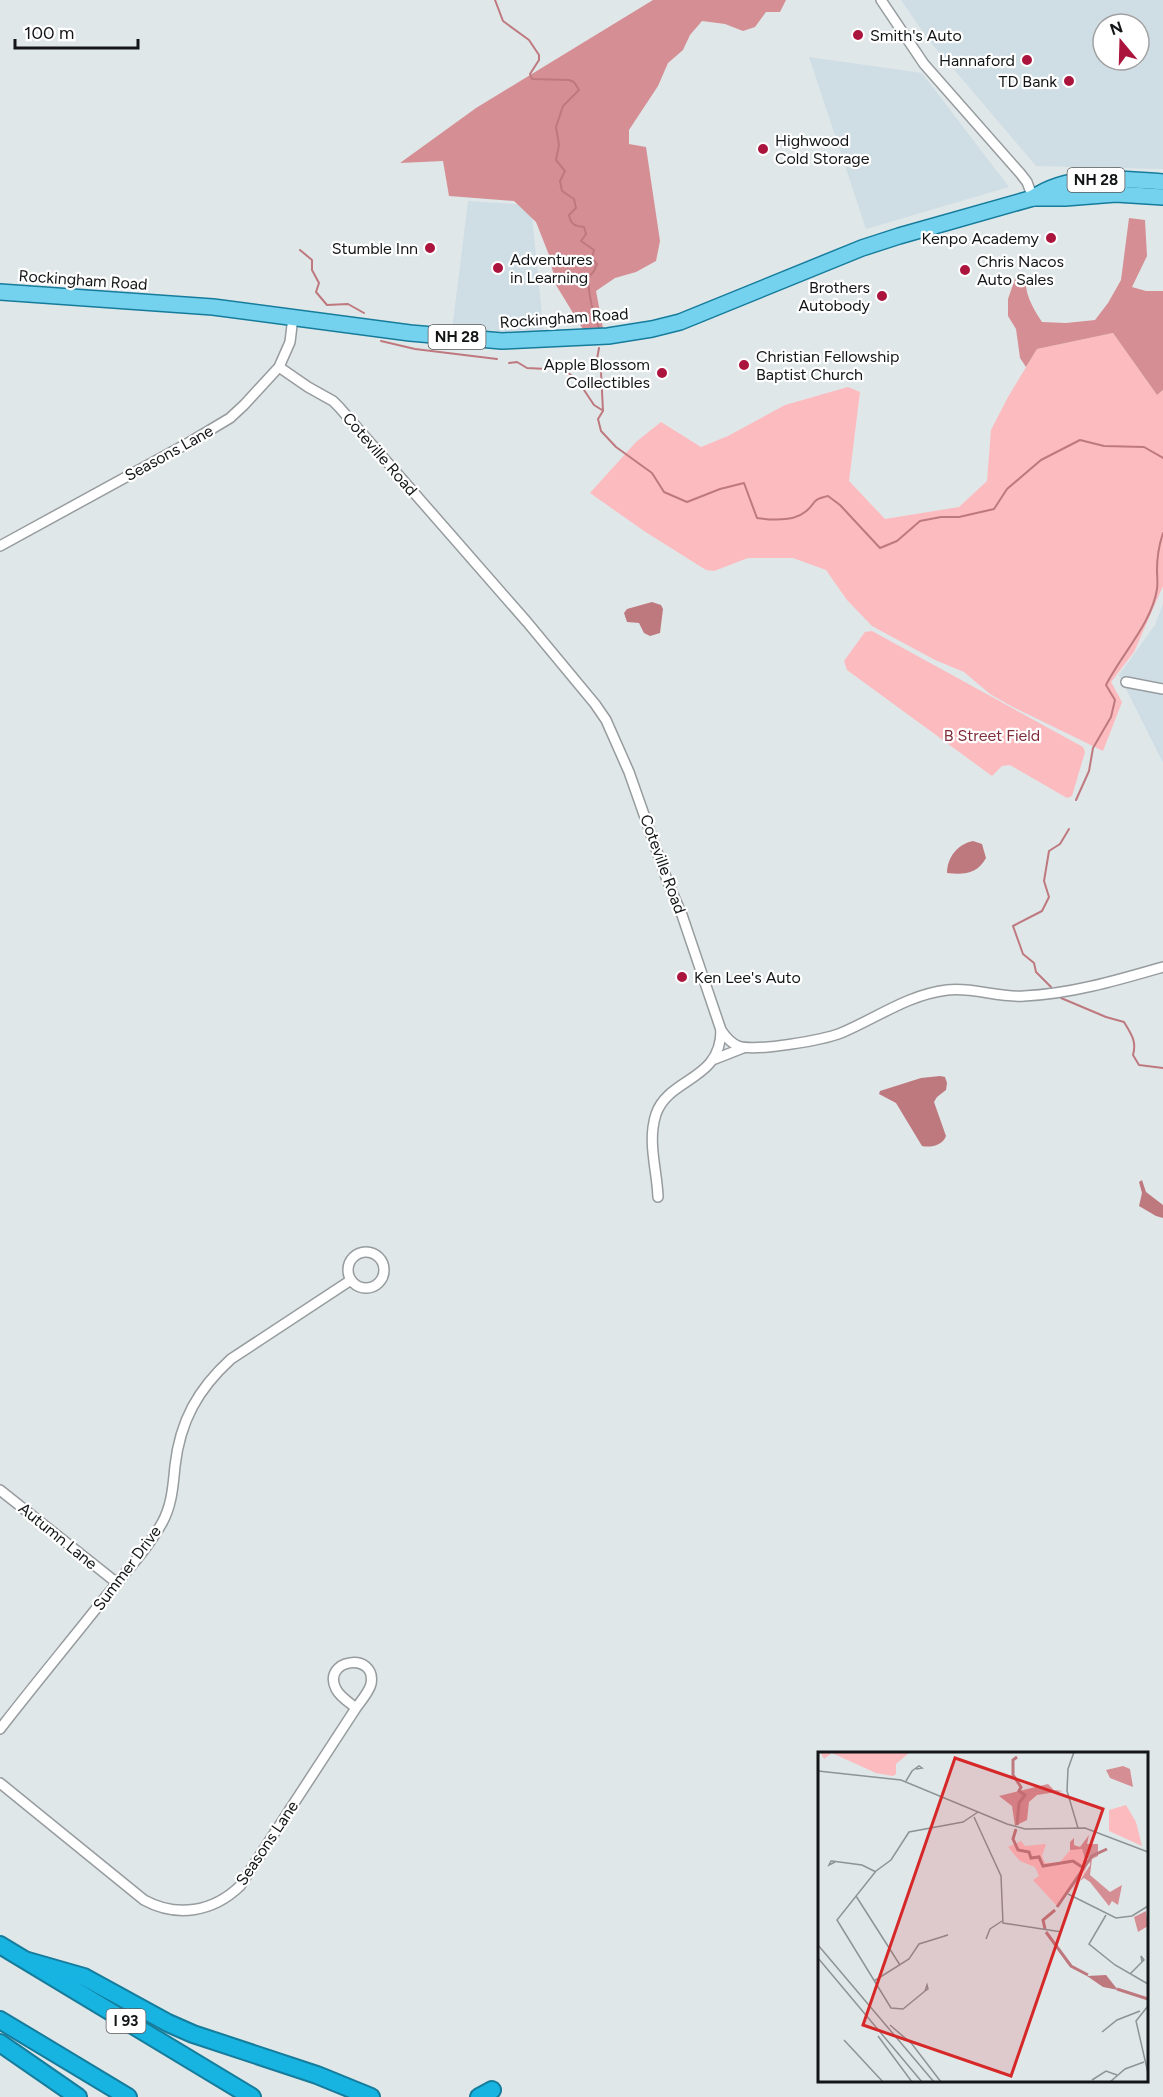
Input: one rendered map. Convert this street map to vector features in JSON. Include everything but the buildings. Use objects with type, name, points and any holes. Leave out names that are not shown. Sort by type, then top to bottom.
[{"type":"highway","name":"I 93","points":[[0,1945],[252,2097]]},
{"type":"highway","points":[[28,1961],[84,1977],[168,2023],[193,2034],[325,2078],[371,2097]]},
{"type":"highway","points":[[0,2020],[128,2097]]},
{"type":"highway","points":[[0,2043],[78,2097]]},
{"type":"main road","name":"NH 28","points":[[1033,198],[1044,190],[1081,181],[1118,179],[1163,182]]},
{"type":"main road","name":"NH 28","points":[[1033,198],[1116,194],[1163,197]]},
{"type":"main road","name":"Rockingham Road","points":[[0,292],[213,307],[481,340],[608,336],[680,322],[826,261],[899,236],[1033,198]]},
{"type":"street","points":[[881,0],[924,64],[1027,182],[1033,198]]},
{"type":"street","name":"Seasons Lane","points":[[0,546],[214,429],[244,405],[279,367],[287,351],[293,317]]},
{"type":"street","name":"Coteville Road","points":[[279,367],[308,387],[325,395],[339,407],[596,704],[606,720],[637,794],[721,1030]]},
{"type":"street","points":[[1126,682],[1163,689]]},
{"type":"street","points":[[658,1197],[651,1136],[657,1113],[667,1097],[715,1059],[746,1047],[822,1039],[840,1033],[909,999],[945,990],[964,989],[1022,997],[1078,988],[1163,967]]},
{"type":"street","points":[[721,1030],[735,1044],[746,1047]]},
{"type":"street","points":[[715,1059],[721,1041],[721,1030]]},
{"type":"street","name":"Summer Drive","points":[[0,1729],[153,1538],[163,1521],[172,1494],[178,1447],[183,1428],[199,1394],[231,1359],[351,1280]]},
{"type":"street","name":"Autumn Lane","points":[[0,1490],[117,1583]]},
{"type":"street","name":"Seasons Lane","points":[[0,1783],[144,1900],[176,1911],[202,1909],[219,1902],[240,1886],[370,1688],[370,1676],[364,1666],[350,1662],[339,1667],[334,1682],[338,1692],[356,1708]]},
{"type":"shaded area","points":[[653,0],[786,0],[780,12],[766,12],[755,27],[743,31],[725,24],[702,21],[690,35],[683,50],[668,63],[658,86],[629,130],[629,144],[646,147],[660,241],[656,261],[636,272],[615,278],[596,291],[603,328],[584,331],[556,285],[549,255],[536,222],[514,201],[449,196],[443,161],[400,163],[476,108]]},
{"type":"shaded area","points":[[901,0],[1163,0],[1163,169],[1036,166],[927,38]]},
{"type":"shaded area","points":[[809,57],[922,73],[1009,187],[866,229]]},
{"type":"shaded area","name":"Adventures in Learning","points":[[468,201],[531,205],[544,335],[515,336],[452,330]]},
{"type":"shaded area","points":[[1129,218],[1145,220],[1147,256],[1132,287],[1146,291],[1163,291],[1163,390],[1157,395],[1113,333],[1037,349],[1026,367],[1020,358],[1016,329],[1008,316],[1008,299],[1016,276],[1025,274],[1029,299],[1042,322],[1066,323],[1095,320],[1121,280]]},
{"type":"shaded area","points":[[652,602],[661,605],[663,609],[660,633],[650,636],[644,633],[639,623],[627,622],[624,613],[627,609]]},
{"type":"shaded area","points":[[1163,604],[1163,763],[1119,675],[1155,625]]},
{"type":"shaded area","points":[[973,841],[982,844],[986,858],[982,863],[970,872],[947,873],[954,852]]},
{"type":"shaded area","points":[[945,1077],[946,1090],[934,1102],[946,1136],[936,1145],[922,1146],[896,1103],[879,1094],[880,1091],[921,1078]]},
{"type":"shaded area","points":[[1142,1180],[1146,1192],[1163,1205],[1163,1218],[1139,1206],[1142,1193],[1139,1182]]},
{"type":"green space","points":[[1113,333],[1157,395],[1163,390],[1163,586],[1134,652],[1111,682],[1122,702],[1103,751],[1011,706],[990,694],[964,672],[935,660],[872,626],[847,600],[826,570],[793,558],[748,558],[714,571],[706,570],[590,493],[636,442],[661,422],[701,447],[728,436],[785,405],[848,387],[860,392],[849,481],[885,519],[959,507],[987,481],[991,430],[1037,349]]},
{"type":"green space","name":"B Street Field","points":[[872,631],[1083,747],[1085,752],[1072,796],[1067,798],[1010,765],[1002,766],[992,776],[847,670],[844,661],[865,632]]},
{"type":"waterway","points":[[495,0],[503,21],[529,40],[539,55],[539,60],[530,74],[532,79],[569,80],[574,82],[579,90],[563,106],[556,127],[559,145],[556,160],[565,171],[560,181],[562,191],[574,199],[576,208],[569,215],[571,221],[584,227],[586,234],[581,241],[594,250],[592,258],[597,264],[588,278],[591,304],[599,328]]},
{"type":"waterway","points":[[300,250],[312,260],[312,270],[319,283],[316,292],[327,305],[348,304],[364,313]]},
{"type":"waterway","points":[[381,341],[415,349],[497,359]]},
{"type":"waterway","points":[[599,348],[597,359],[601,372],[603,411],[598,419],[601,431],[616,447],[652,473],[664,492],[687,502],[720,489],[744,483],[757,518],[775,520],[800,515],[816,500],[828,496],[840,505],[880,548],[897,541],[920,521],[941,517],[959,517],[994,509],[1007,489],[1041,460],[1080,440],[1104,446],[1144,447],[1163,458]]},
{"type":"waterway","points":[[509,363],[517,362],[527,368],[547,369]]},
{"type":"waterway","points":[[563,370],[576,378],[594,405],[602,410]]},
{"type":"waterway","points":[[1076,800],[1089,771],[1093,748],[1111,717],[1115,700],[1106,685],[1143,626],[1154,602],[1159,547],[1163,533]]},
{"type":"waterway","points":[[1051,987],[1036,972],[1034,963],[1023,954],[1013,926],[1042,911],[1049,897],[1044,881],[1049,851],[1060,844],[1069,829]]},
{"type":"waterway","points":[[1061,998],[1124,1022],[1133,1038],[1133,1055],[1139,1065],[1163,1068]]},
{"type":"place","name":"Smith's Auto","points":[[858,35]]},
{"type":"place","name":"Hannaford","points":[[1027,60]]},
{"type":"place","name":"TD Bank","points":[[1069,81]]},
{"type":"place","name":"Highwood Cold Storage","points":[[763,149]]},
{"type":"place","name":"Kenpo Academy","points":[[1051,238]]},
{"type":"place","name":"Stumble Inn","points":[[430,248]]},
{"type":"place","name":"Adventures in Learning","points":[[498,268]]},
{"type":"place","name":"Chris Nacos Auto Sales","points":[[965,270]]},
{"type":"place","name":"Brothers Autobody","points":[[882,296]]},
{"type":"place","name":"Christian Fellowship Baptist Church","points":[[744,365]]},
{"type":"place","name":"Apple Blossom Collectibles","points":[[662,373]]},
{"type":"place","name":"Ken Lee's Auto","points":[[682,977]]}]
